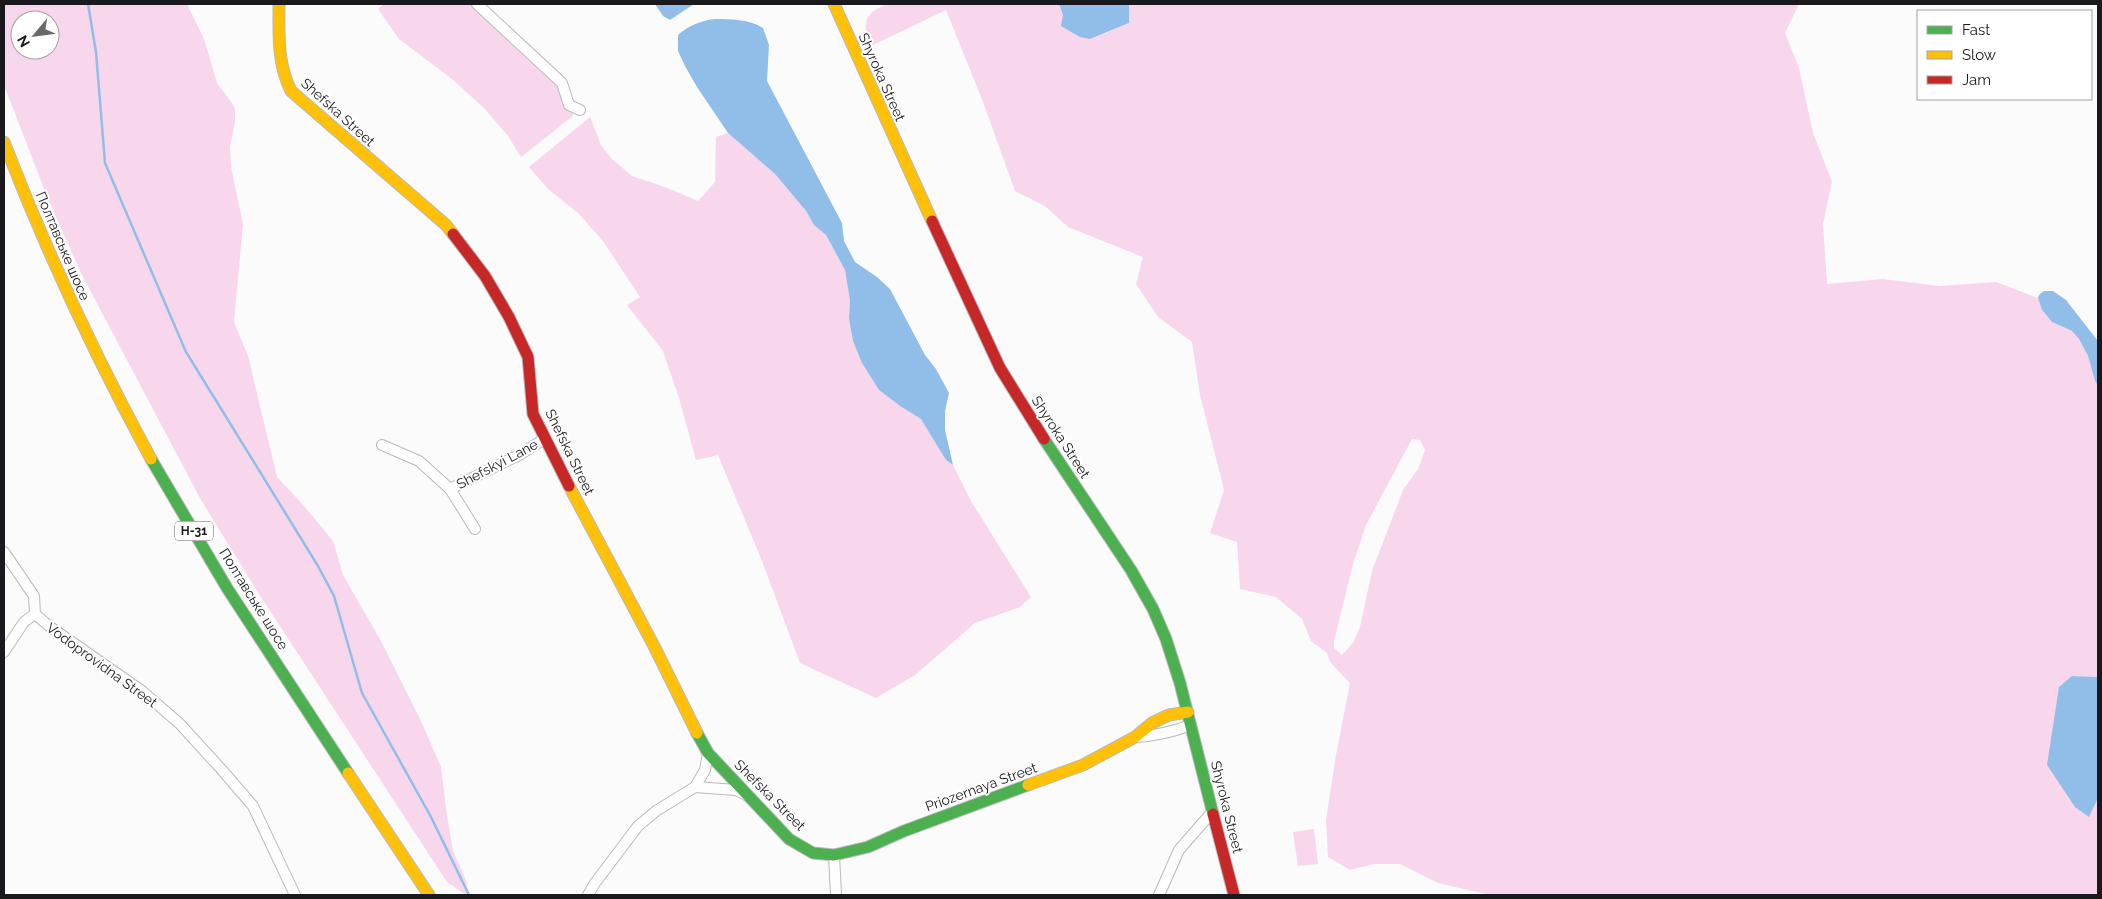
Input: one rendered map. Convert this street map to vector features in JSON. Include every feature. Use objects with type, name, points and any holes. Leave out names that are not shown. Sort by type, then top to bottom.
[{"type":"main road","name":"Shefska Street","points":[[279,4],[281,71],[291,91],[385,175],[446,225],[485,276],[510,317],[528,357],[533,414],[544,439],[654,646],[694,729],[708,753],[789,839],[813,853],[834,855]]},
{"type":"main road","name":"Shyroka Street","points":[[834,4],[1000,368],[1026,413],[1131,570],[1153,609],[1166,638],[1188,712],[1234,895]]},
{"type":"main road","name":"Полтавське шосе","points":[[4,142],[69,300],[123,406],[220,576],[429,895]]},
{"type":"main road","name":"Priozernaya Street","points":[[834,855],[868,847],[904,831],[1083,765],[1135,737],[1160,719],[1169,715],[1188,712]]},
{"type":"street","points":[[477,4],[562,82],[568,105],[580,110]]},
{"type":"street","name":"Shefskyi Lane","points":[[450,489],[521,454],[544,439]]},
{"type":"street","name":"Shefskyi Lane","points":[[382,446],[419,461],[450,489],[474,529]]},
{"type":"street","name":"Vodoprovidna Street","points":[[4,552],[34,596],[34,614],[142,691],[180,724],[253,806],[295,895]]},
{"type":"street","points":[[4,652],[24,622],[34,614]]},
{"type":"street","points":[[1135,737],[1168,733],[1191,725]]},
{"type":"street","points":[[588,895],[638,826],[656,811],[695,787],[705,770],[708,753]]},
{"type":"street","points":[[695,787],[736,790],[748,796]]},
{"type":"street","points":[[1159,895],[1179,850],[1212,812]]},
{"type":"street","points":[[834,855],[836,895]]},
{"type":"shaded area","points":[[4,4],[187,4],[204,39],[217,83],[235,109],[235,122],[230,147],[231,167],[243,224],[234,322],[248,356],[277,477],[333,541],[343,575],[381,641],[421,721],[441,767],[453,851],[467,883],[466,895],[447,882],[259,594],[201,500],[82,275],[48,199],[4,85]]},
{"type":"shaded area","points":[[384,4],[474,4],[562,85],[573,116],[521,157],[508,136],[484,108],[452,79],[399,39],[378,9]]},
{"type":"shaded area","points":[[888,4],[1059,4],[1063,15],[1090,39],[1128,24],[1129,4],[1799,4],[1785,33],[1799,68],[1813,133],[1832,182],[1823,224],[1827,284],[1883,279],[1939,286],[1996,282],[2038,298],[2042,310],[2052,322],[2072,331],[2079,339],[2088,356],[2098,386],[2098,677],[2072,676],[2089,817],[2098,798],[2098,895],[1490,895],[1438,883],[1400,864],[1374,864],[1350,870],[1328,857],[1326,820],[1350,683],[1330,662],[1327,653],[1311,641],[1302,619],[1276,597],[1240,589],[1237,542],[1210,533],[1224,490],[1200,395],[1192,342],[1158,317],[1136,284],[1143,257],[1068,227],[1045,206],[1015,191],[983,102],[946,10],[869,47],[866,31],[867,20],[869,15]],"holes":[[[1412,439],[1420,440],[1425,450],[1418,469],[1403,490],[1372,571],[1360,627],[1353,643],[1342,655],[1334,648],[1334,641],[1353,564],[1366,525]]]},
{"type":"shaded area","points":[[590,117],[601,145],[612,159],[632,176],[698,201],[715,182],[716,137],[728,133],[775,174],[806,211],[814,225],[826,235],[845,270],[850,301],[849,318],[879,390],[927,425],[946,460],[953,465],[971,501],[1031,597],[1020,607],[975,623],[915,675],[876,698],[800,663],[762,561],[718,455],[696,460],[679,398],[663,351],[627,305],[640,297],[603,241],[578,213],[548,189],[529,167]]},
{"type":"shaded area","points":[[1314,829],[1318,864],[1298,866],[1293,832]]},
{"type":"water","points":[[655,4],[694,4],[670,20],[663,16]]},
{"type":"water","points":[[1059,4],[1129,4],[1129,23],[1090,39],[1080,37],[1061,26],[1063,15]]},
{"type":"water","points":[[715,19],[746,21],[763,28],[769,45],[767,81],[842,223],[844,241],[855,262],[877,277],[890,289],[925,355],[936,369],[949,393],[945,411],[945,430],[953,465],[946,460],[921,419],[879,390],[862,363],[853,341],[845,270],[826,235],[814,225],[806,211],[775,174],[728,133],[685,66],[678,51],[678,35],[695,24]]},
{"type":"water","points":[[2044,291],[2053,291],[2066,300],[2098,341],[2098,386],[2088,356],[2079,339],[2072,331],[2052,322],[2042,310],[2038,298]]},
{"type":"water","points":[[2072,676],[2098,677],[2098,798],[2089,817],[2075,807],[2047,765],[2059,687]]},
{"type":"waterway","points":[[88,4],[96,52],[105,163],[186,352],[318,566],[334,596],[362,693],[431,817],[469,895]]},
{"type":"traffic: fast","points":[[1044,439],[1131,570],[1153,609],[1166,639],[1180,683],[1213,814]]},
{"type":"traffic: fast","points":[[151,459],[227,588],[348,773]]},
{"type":"traffic: fast","points":[[697,733],[708,753],[789,839],[813,853],[834,855],[868,847],[904,831],[1028,785]]},
{"type":"traffic: slow","points":[[279,4],[281,59],[291,91],[446,225],[453,234]]},
{"type":"traffic: slow","points":[[834,4],[932,221]]},
{"type":"traffic: slow","points":[[4,142],[72,303],[151,459]]},
{"type":"traffic: slow","points":[[569,486],[654,646],[697,733]]},
{"type":"traffic: slow","points":[[1028,785],[1083,765],[1135,737],[1152,723],[1169,715],[1188,712]]},
{"type":"traffic: slow","points":[[348,773],[429,895]]},
{"type":"traffic: jam","points":[[932,221],[1000,368],[1044,439]]},
{"type":"traffic: jam","points":[[453,234],[485,276],[509,317],[528,357],[533,414],[569,486]]},
{"type":"traffic: jam","points":[[1213,814],[1234,895]]}]
